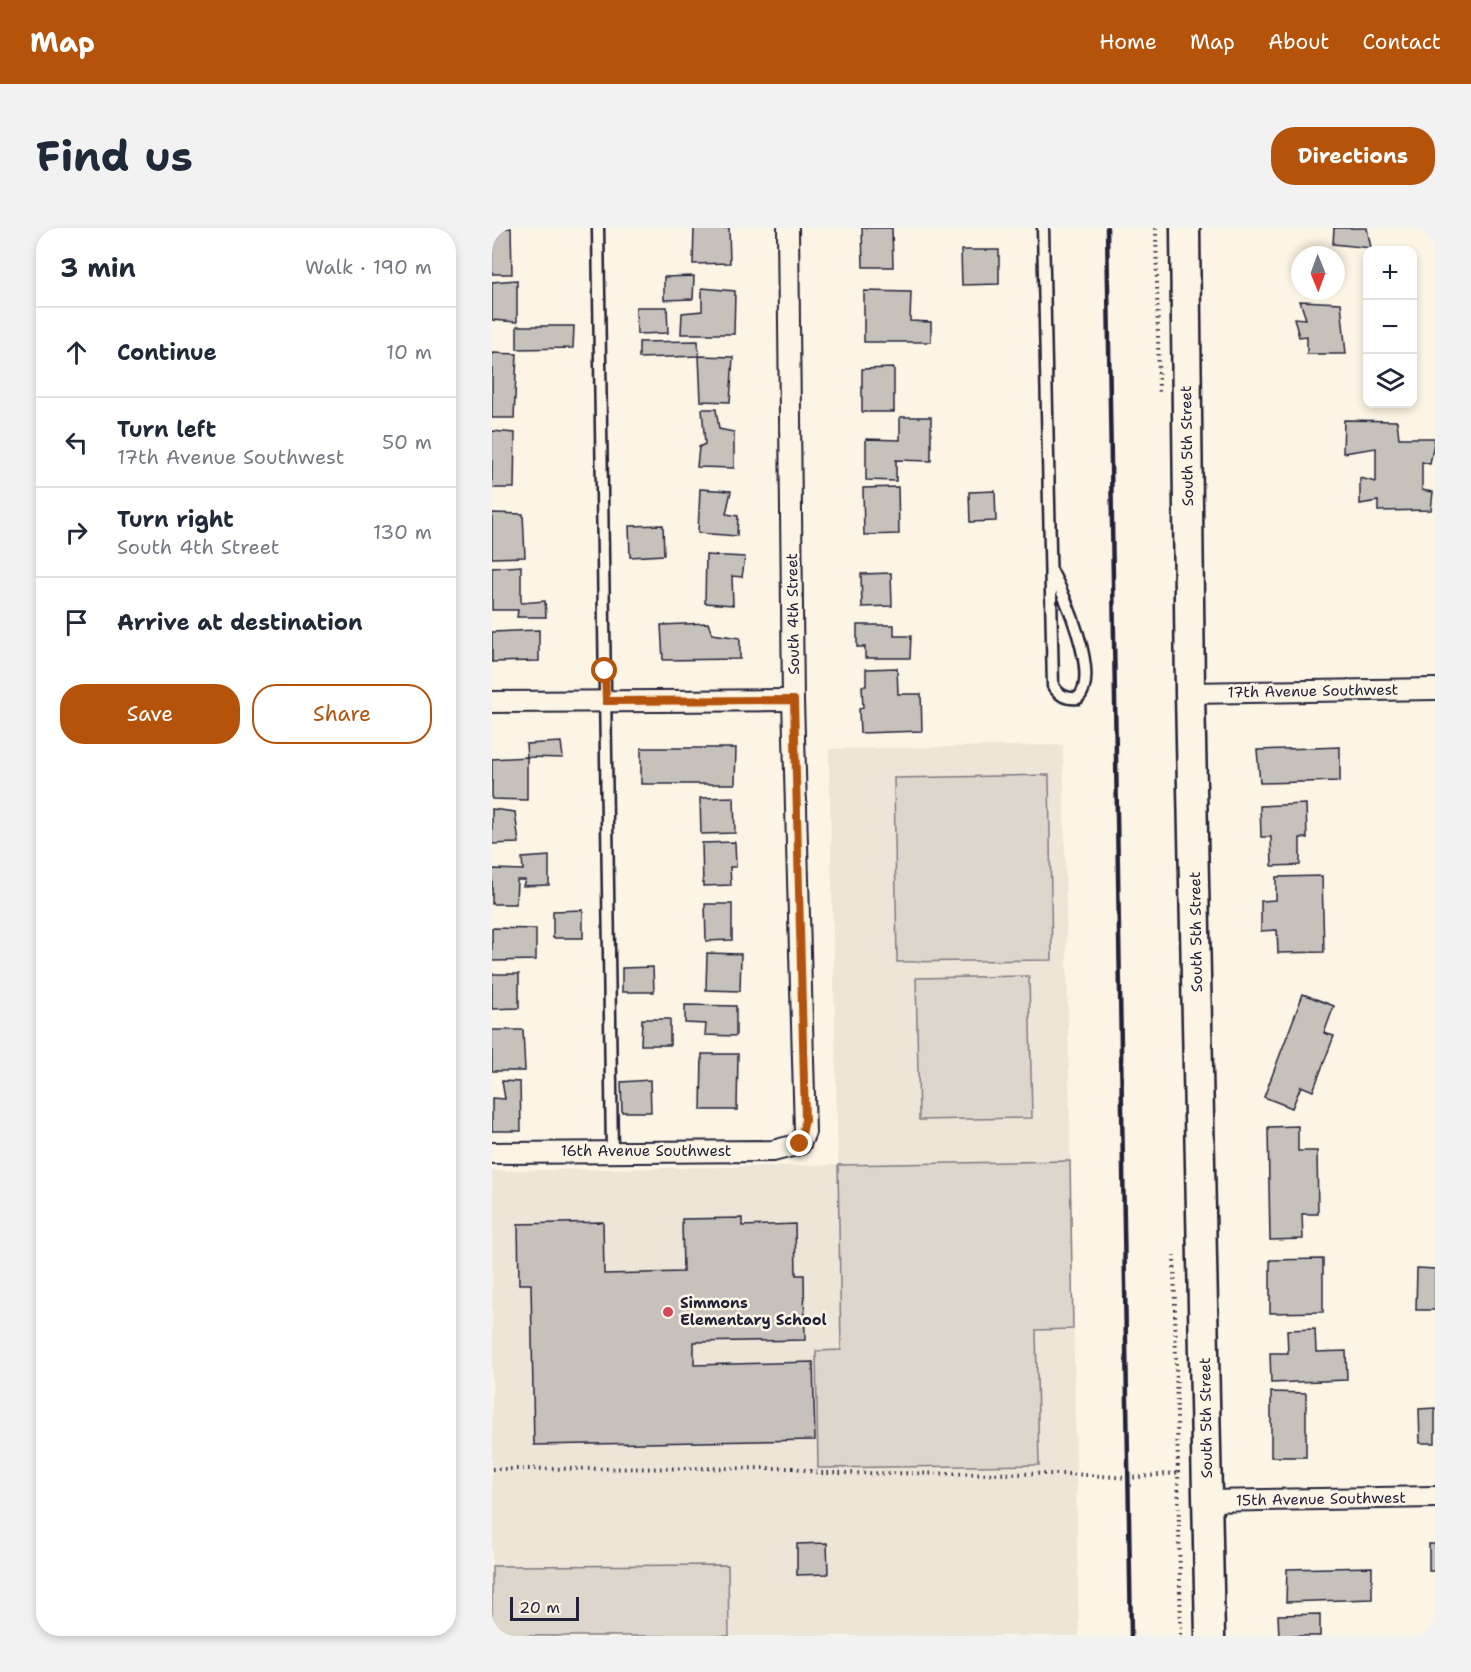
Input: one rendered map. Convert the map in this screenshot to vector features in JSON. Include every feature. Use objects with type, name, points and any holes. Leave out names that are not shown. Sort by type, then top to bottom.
[{"type":"main road","name":"South 5th Street","points":[[1185,228],[1190,693],[1210,1636]]},
{"type":"street","name":"South 4th Street","points":[[788,228],[794,700],[805,1120],[800,1144]]},
{"type":"street","name":"17th Avenue Southwest","points":[[1190,693],[1435,689]]},
{"type":"street","points":[[492,702],[794,700]]},
{"type":"street","name":"16th Avenue Southwest","points":[[492,1153],[773,1150],[800,1144]]},
{"type":"street","name":"15th Avenue Southwest","points":[[1208,1501],[1435,1497]]},
{"type":"lane","points":[[598,228],[612,1151]]},
{"type":"lane","points":[[1043,228],[1053,686],[1058,694],[1068,699],[1078,698],[1087,685],[1083,657],[1065,596],[1051,570]]},
{"type":"path","points":[[492,1469],[795,1468],[820,1473],[1073,1474],[1129,1478],[1177,1473],[1181,1636]]},
{"type":"shaded area","points":[[1063,745],[1079,1636],[492,1636],[492,1171],[838,1165],[829,749]]},
{"type":"shaded area","points":[[1049,775],[1052,960],[897,962],[894,778]]},
{"type":"shaded area","points":[[1029,976],[1032,1118],[919,1120],[916,978]]},
{"type":"shaded area","points":[[1070,1161],[1073,1329],[1036,1330],[1039,1465],[818,1468],[816,1351],[841,1350],[838,1165]]},
{"type":"shaded area","points":[[728,1565],[729,1636],[492,1636],[492,1566]]},
{"type":"building","points":[[492,228],[511,228],[512,274],[492,274]]},
{"type":"building","points":[[694,228],[729,228],[730,263],[693,264]]},
{"type":"building","points":[[862,228],[892,228],[893,267],[863,267]]},
{"type":"building","points":[[1334,228],[1367,228],[1371,246],[1363,247],[1333,244]]},
{"type":"building","points":[[961,250],[999,250],[999,284],[962,285]]},
{"type":"building","points":[[694,276],[693,299],[664,300],[664,277]]},
{"type":"building","points":[[517,280],[517,322],[492,320],[492,282]]},
{"type":"building","points":[[702,288],[735,291],[734,334],[681,334],[682,313],[702,311]]},
{"type":"building","points":[[864,291],[911,292],[910,321],[931,322],[931,342],[864,342]]},
{"type":"building","points":[[1300,301],[1341,303],[1346,354],[1307,354],[1307,336],[1299,337],[1294,318],[1306,319]]},
{"type":"building","points":[[636,307],[667,307],[668,333],[637,334]]},
{"type":"building","points":[[517,326],[574,326],[573,348],[517,349]]},
{"type":"building","points":[[698,341],[699,356],[639,358],[639,342]]},
{"type":"building","points":[[492,353],[517,354],[514,418],[492,418]]},
{"type":"building","points":[[699,356],[733,357],[730,402],[701,401]]},
{"type":"building","points":[[894,368],[894,412],[862,412],[862,369]]},
{"type":"building","points":[[702,409],[716,409],[719,429],[734,432],[734,468],[697,467],[699,447],[705,444]]},
{"type":"building","points":[[900,417],[931,417],[931,461],[896,460],[896,481],[866,480],[866,439],[900,440]]},
{"type":"building","points":[[1344,420],[1397,421],[1399,438],[1435,438],[1430,464],[1422,462],[1422,490],[1433,492],[1431,510],[1378,511],[1378,501],[1360,504],[1360,478],[1376,482],[1376,448],[1343,453]]},
{"type":"building","points":[[492,431],[515,433],[514,488],[492,488]]},
{"type":"building","points":[[898,487],[899,534],[864,535],[863,488]]},
{"type":"building","points":[[700,489],[731,491],[726,514],[738,516],[737,536],[698,533]]},
{"type":"building","points":[[995,491],[996,521],[970,522],[969,492]]},
{"type":"building","points":[[492,513],[523,514],[525,557],[492,558]]},
{"type":"building","points":[[663,525],[664,555],[630,557],[629,526]]},
{"type":"building","points":[[706,555],[745,557],[742,577],[732,576],[733,605],[705,603]]},
{"type":"building","points":[[521,566],[521,603],[545,601],[546,617],[517,617],[518,610],[492,610],[492,568]]},
{"type":"building","points":[[891,573],[892,606],[862,607],[861,574]]},
{"type":"building","points":[[708,623],[712,634],[740,638],[740,659],[663,660],[661,625]]},
{"type":"building","points":[[857,625],[894,625],[894,636],[911,636],[910,658],[865,658],[865,647],[857,647]]},
{"type":"building","points":[[539,630],[539,661],[492,662],[492,632]]},
{"type":"building","points":[[897,668],[898,694],[921,694],[922,731],[860,733],[859,709],[863,708],[862,686],[866,686],[866,669]]},
{"type":"building","points":[[561,742],[563,758],[527,757],[526,744]]},
{"type":"building","points":[[1340,747],[1340,781],[1260,783],[1257,750]]},
{"type":"building","points":[[641,748],[736,748],[735,784],[641,784]]},
{"type":"building","points":[[527,757],[527,800],[492,799],[492,759]]},
{"type":"building","points":[[734,797],[735,833],[701,834],[700,798]]},
{"type":"building","points":[[1306,804],[1307,838],[1300,838],[1300,865],[1272,866],[1271,837],[1261,837],[1260,806]]},
{"type":"building","points":[[492,809],[515,812],[519,843],[492,844]]},
{"type":"building","points":[[735,842],[736,867],[730,867],[731,885],[703,886],[702,843]]},
{"type":"building","points":[[549,856],[549,885],[523,886],[525,880],[517,880],[516,904],[492,904],[492,869],[523,870],[522,858]]},
{"type":"building","points":[[1322,876],[1324,952],[1278,953],[1277,930],[1261,931],[1261,901],[1276,900],[1276,877]]},
{"type":"building","points":[[705,904],[732,904],[732,940],[706,941]]},
{"type":"building","points":[[583,910],[583,938],[553,938],[553,911]]},
{"type":"building","points":[[492,928],[536,929],[536,960],[492,961]]},
{"type":"building","points":[[707,953],[741,954],[740,991],[706,990]]},
{"type":"building","points":[[653,967],[654,992],[622,992],[622,968]]},
{"type":"building","points":[[492,974],[519,974],[519,1008],[492,1009]]},
{"type":"building","points":[[1303,994],[1334,1006],[1324,1033],[1334,1036],[1313,1091],[1301,1086],[1292,1108],[1264,1097]]},
{"type":"building","points":[[685,1005],[736,1006],[736,1036],[705,1035],[706,1024],[685,1023]]},
{"type":"building","points":[[642,1019],[670,1019],[670,1045],[641,1045]]},
{"type":"building","points":[[492,1030],[523,1030],[525,1071],[492,1071]]},
{"type":"building","points":[[702,1054],[738,1054],[737,1110],[701,1110]]},
{"type":"building","points":[[650,1080],[651,1112],[622,1112],[621,1082]]},
{"type":"building","points":[[502,1081],[520,1082],[521,1131],[492,1131],[492,1098],[505,1099]]},
{"type":"building","points":[[1298,1126],[1298,1151],[1317,1151],[1318,1214],[1302,1214],[1303,1239],[1270,1240],[1268,1127]]},
{"type":"building","name":"Simmons Elementary School","points":[[742,1218],[742,1226],[795,1224],[796,1275],[804,1275],[805,1340],[694,1342],[694,1365],[813,1362],[815,1440],[534,1445],[531,1284],[519,1284],[518,1224],[603,1222],[604,1274],[683,1272],[682,1219]]},
{"type":"building","points":[[1323,1259],[1323,1312],[1270,1313],[1270,1260]]},
{"type":"building","points":[[1417,1268],[1435,1269],[1435,1310],[1416,1310]]},
{"type":"building","points":[[1315,1329],[1316,1352],[1346,1351],[1347,1380],[1271,1383],[1270,1353],[1288,1353],[1287,1330]]},
{"type":"building","points":[[1271,1392],[1306,1393],[1306,1457],[1271,1457]]},
{"type":"building","points":[[1435,1408],[1435,1443],[1420,1443],[1419,1409]]},
{"type":"building","points":[[827,1543],[828,1574],[797,1575],[797,1544]]},
{"type":"building","points":[[1429,1544],[1435,1544],[1435,1571],[1429,1571]]},
{"type":"building","points":[[1372,1567],[1372,1599],[1286,1602],[1287,1569]]},
{"type":"building","points":[[1320,1614],[1320,1636],[1279,1636],[1278,1615]]},
{"type":"railway","points":[[1107,228],[1131,1636]]},
{"type":"place","name":"Simmons Elementary School","points":[[668,1312]]},
{"type":"route","points":[[605,671],[606,701],[794,700],[805,1120],[805,1132],[800,1144]]}]
